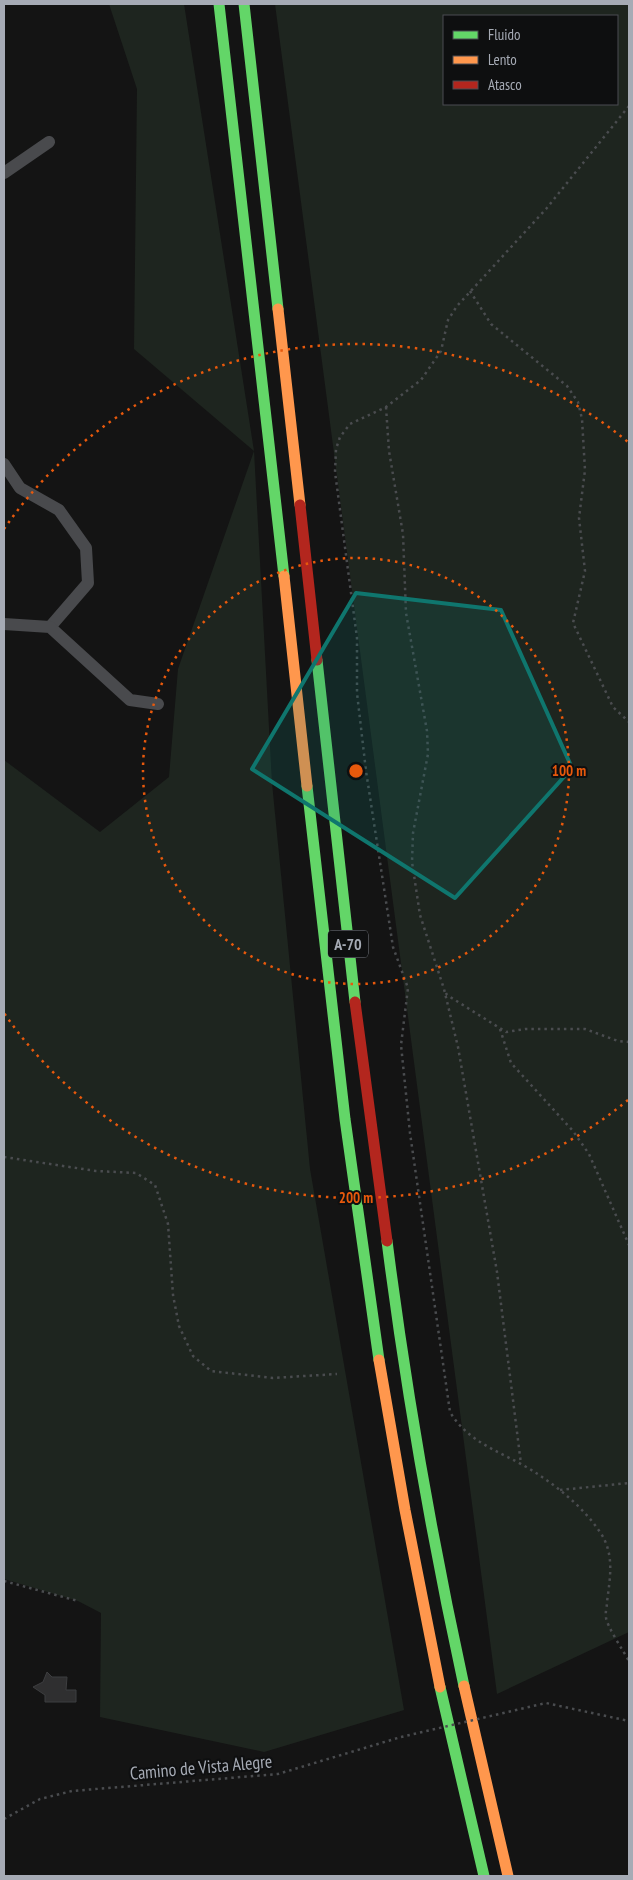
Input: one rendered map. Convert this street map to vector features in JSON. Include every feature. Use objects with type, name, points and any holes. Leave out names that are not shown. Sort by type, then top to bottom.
[{"type":"highway","name":"A-70","points":[[219,4],[329,983],[366,1273],[394,1450],[421,1594],[464,1798],[484,1876]]},
{"type":"highway","name":"A-70","points":[[244,4],[359,1039],[398,1331],[432,1526],[456,1646],[487,1790],[508,1876]]},
{"type":"street","points":[[4,173],[49,142]]},
{"type":"street","points":[[4,464],[20,488],[59,510],[86,548],[88,583],[50,627]]},
{"type":"street","points":[[4,624],[50,627],[130,700],[158,704]]},
{"type":"path","points":[[629,106],[546,209],[457,306],[448,320],[441,351],[421,380],[386,407],[350,424],[340,437],[336,449],[335,472],[357,638],[357,693],[366,771],[393,947],[408,988],[401,1045],[410,1133],[450,1412],[457,1424],[471,1437],[521,1464],[560,1490],[579,1506],[601,1532],[608,1547],[612,1566],[605,1619],[629,1661]]},
{"type":"path","points":[[470,291],[491,324],[567,386],[578,402],[582,419],[585,470],[579,518],[585,571],[573,623],[613,707],[629,722]]},
{"type":"path","points":[[386,407],[389,451],[403,534],[406,613],[427,731],[428,754],[413,833],[412,862],[420,915],[447,995],[506,1032],[525,1029],[585,1029],[618,1041],[629,1042]]},
{"type":"path","points":[[439,973],[458,1047],[492,1243],[521,1464]]},
{"type":"path","points":[[500,1029],[511,1063],[573,1131],[589,1154],[629,1244]]},
{"type":"path","points":[[4,1157],[96,1171],[136,1173],[155,1184],[168,1224],[173,1294],[180,1326],[193,1356],[210,1371],[273,1378],[337,1374]]},
{"type":"path","points":[[560,1490],[629,1483]]},
{"type":"path","points":[[4,1582],[78,1601]]},
{"type":"path","name":"Camino de Vista Alegre","points":[[4,1819],[40,1799],[72,1790],[278,1774],[401,1737],[546,1702],[629,1721]]},
{"type":"highlighted area","points":[[356,593],[501,610],[572,768],[455,898],[252,769]]},
{"type":"shaded area","points":[[109,4],[184,4],[254,451],[134,349],[137,89]]},
{"type":"shaded area","points":[[275,4],[629,4],[629,1632],[497,1694]]},
{"type":"shaded area","points":[[254,451],[272,783],[310,1169],[404,1710],[264,1752],[100,1717],[101,1613],[78,1601],[4,1579],[4,760],[100,832],[169,777],[178,669]]},
{"type":"building","points":[[47,1672],[52,1677],[67,1677],[66,1690],[76,1690],[76,1702],[45,1702],[45,1695],[33,1687],[43,1682]]},
{"type":"traffic: fast","points":[[219,4],[284,576]]},
{"type":"traffic: fast","points":[[244,4],[278,309]]},
{"type":"traffic: fast","points":[[317,660],[355,1002]]},
{"type":"traffic: fast","points":[[307,786],[345,1119],[379,1360]]},
{"type":"traffic: fast","points":[[387,1241],[421,1465],[441,1576],[464,1686]]},
{"type":"traffic: fast","points":[[440,1687],[484,1876]]},
{"type":"traffic: slow","points":[[278,309],[300,505]]},
{"type":"traffic: slow","points":[[284,576],[307,786]]},
{"type":"traffic: slow","points":[[379,1360],[405,1510],[440,1687]]},
{"type":"traffic: slow","points":[[464,1686],[508,1876]]},
{"type":"traffic: jam","points":[[300,505],[317,660]]},
{"type":"traffic: jam","points":[[355,1002],[387,1241]]}]
